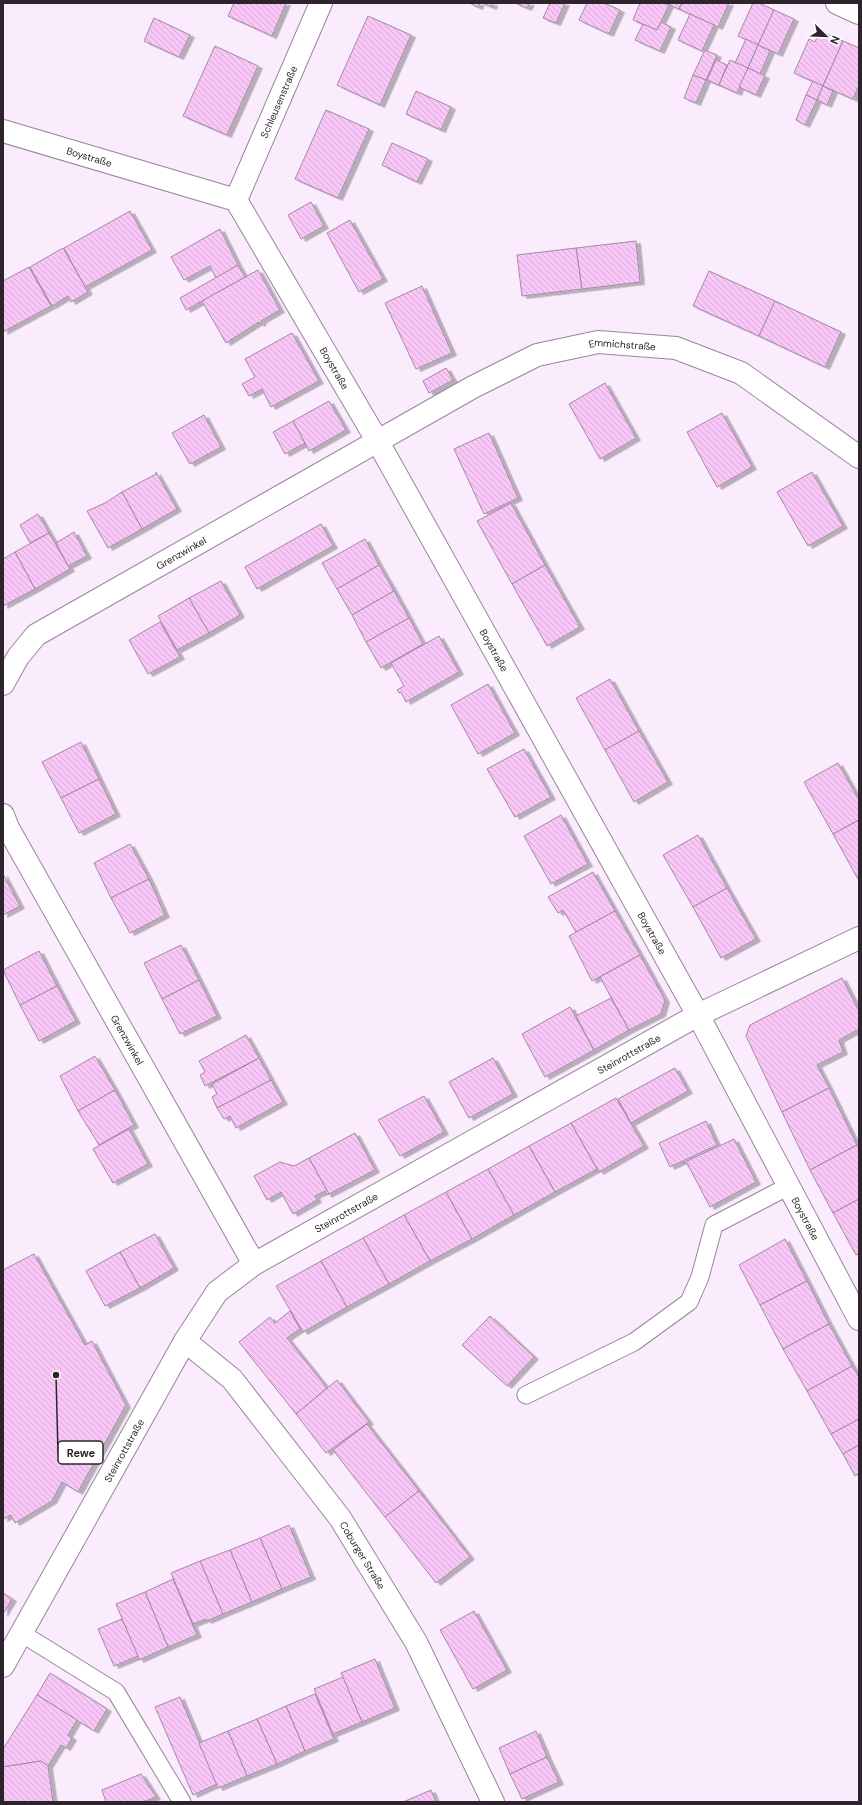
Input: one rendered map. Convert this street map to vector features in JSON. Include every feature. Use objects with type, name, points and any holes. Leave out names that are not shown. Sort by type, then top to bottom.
[{"type":"street","name":"Schleusenstraße","points":[[236,200],[321,3]]},
{"type":"street","points":[[837,3],[859,13]]},
{"type":"street","name":"Boystraße","points":[[3,131],[236,200],[378,442],[698,1015],[859,1319]]},
{"type":"street","name":"Emmichstraße","points":[[378,442],[473,387],[537,355],[598,342],[676,348],[741,373],[859,457]]},
{"type":"street","name":"Grenzwinkel","points":[[3,684],[18,657],[36,635],[378,442]]},
{"type":"street","name":"Grenzwinkel","points":[[3,815],[8,828],[254,1264]]},
{"type":"street","name":"Steinrottstraße","points":[[3,1666],[185,1341],[217,1292],[254,1264],[698,1015],[859,938]]},
{"type":"street","name":"Coburger Straße","points":[[185,1341],[232,1379],[340,1518],[416,1642],[493,1802]]},
{"type":"lane","points":[[526,1394],[634,1342],[689,1302],[700,1277],[714,1225],[788,1186]]},
{"type":"lane","points":[[22,1633],[116,1692],[182,1802]]},
{"type":"building","points":[[234,3],[286,3],[272,36],[228,16]]},
{"type":"building","points":[[469,3],[480,3],[478,7]]},
{"type":"building","points":[[482,3],[493,3],[492,7]]},
{"type":"building","points":[[515,3],[530,3],[527,8]]},
{"type":"building","points":[[550,3],[565,3],[556,23],[543,18]]},
{"type":"building","points":[[587,3],[604,3],[620,10],[609,34],[579,20]]},
{"type":"building","points":[[640,3],[665,3],[669,5],[657,30],[633,20]]},
{"type":"building","points":[[665,3],[682,3],[679,9]]},
{"type":"building","points":[[682,3],[729,3],[718,27],[679,9]]},
{"type":"building","points":[[753,3],[759,3],[774,10],[758,45],[738,36]]},
{"type":"building","points":[[774,10],[794,19],[778,54],[758,45]]},
{"type":"building","points":[[690,14],[714,25],[702,51],[678,40]]},
{"type":"building","points":[[368,16],[411,35],[380,105],[337,85]]},
{"type":"building","points":[[154,18],[190,35],[179,57],[144,41]]},
{"type":"building","points":[[661,22],[671,27],[660,51],[635,40],[643,24],[657,30]]},
{"type":"building","points":[[820,31],[843,41],[823,86],[794,73],[809,39],[815,42]]},
{"type":"building","points":[[746,39],[758,45],[748,68],[735,63]]},
{"type":"building","points":[[843,41],[859,48],[859,85],[853,99],[823,86]]},
{"type":"building","points":[[758,45],[770,51],[760,74],[748,68]]},
{"type":"building","points":[[215,46],[258,66],[227,135],[183,116]]},
{"type":"building","points":[[705,50],[717,55],[706,80],[693,75]]},
{"type":"building","points":[[716,60],[727,65],[719,85],[707,80]]},
{"type":"building","points":[[730,60],[748,68],[737,93],[719,85]]},
{"type":"building","points":[[748,68],[765,76],[756,95],[739,87]]},
{"type":"building","points":[[693,75],[706,80],[696,103],[684,98]]},
{"type":"building","points":[[813,81],[823,86],[817,100],[806,95]]},
{"type":"building","points":[[823,86],[833,91],[827,105],[817,100]]},
{"type":"building","points":[[416,91],[451,107],[441,130],[406,114]]},
{"type":"building","points":[[806,95],[817,100],[805,125],[796,120]]},
{"type":"building","points":[[326,110],[369,129],[338,198],[295,179]]},
{"type":"building","points":[[392,143],[428,159],[417,182],[382,165]]},
{"type":"building","points":[[311,202],[324,226],[301,239],[288,215]]},
{"type":"building","points":[[130,211],[152,250],[85,287],[64,248]]},
{"type":"building","points":[[350,220],[383,279],[359,292],[327,233]]},
{"type":"building","points":[[220,229],[238,265],[216,278],[210,266],[184,280],[171,257]]},
{"type":"building","points":[[636,241],[640,282],[582,289],[576,248]]},
{"type":"building","points":[[63,248],[88,292],[71,302],[68,296],[52,306],[30,267]]},
{"type":"building","points":[[576,248],[582,289],[522,296],[517,255]]},
{"type":"building","points":[[238,265],[245,277],[186,310],[180,298]]},
{"type":"building","points":[[29,267],[51,306],[3,332],[3,281]]},
{"type":"building","points":[[258,270],[280,310],[261,321],[262,322],[260,324],[259,322],[226,343],[202,301]]},
{"type":"building","points":[[709,271],[775,301],[759,336],[693,306]]},
{"type":"building","points":[[422,286],[452,353],[416,369],[385,303]]},
{"type":"building","points":[[775,301],[841,332],[825,367],[759,336]]},
{"type":"building","points":[[292,333],[319,381],[271,407],[262,389],[249,396],[242,384],[255,377],[245,359]]},
{"type":"building","points":[[446,368],[453,380],[429,393],[423,381]]},
{"type":"building","points":[[605,383],[636,438],[600,459],[569,404]]},
{"type":"building","points":[[329,401],[346,430],[309,451],[293,421]]},
{"type":"building","points":[[722,413],[752,467],[717,487],[687,432]]},
{"type":"building","points":[[204,415],[221,447],[190,464],[172,433]]},
{"type":"building","points":[[293,421],[305,443],[285,454],[273,432]]},
{"type":"building","points":[[489,433],[518,498],[484,514],[454,449]]},
{"type":"building","points":[[156,472],[177,509],[142,529],[122,492],[156,474]]},
{"type":"building","points":[[812,472],[843,526],[808,546],[777,492]]},
{"type":"building","points":[[122,492],[142,529],[108,548],[87,511],[105,503]]},
{"type":"building","points":[[511,503],[545,565],[512,584],[477,521]]},
{"type":"building","points":[[38,514],[49,533],[30,543],[20,525]]},
{"type":"building","points":[[321,524],[333,546],[257,589],[245,567]]},
{"type":"building","points":[[74,532],[87,556],[68,566],[56,543]]},
{"type":"building","points":[[49,533],[70,569],[35,589],[15,552]]},
{"type":"building","points":[[365,539],[379,565],[337,589],[322,563]]},
{"type":"building","points":[[15,552],[35,589],[3,606],[3,559]]},
{"type":"building","points":[[379,565],[394,591],[352,615],[337,589]]},
{"type":"building","points":[[545,565],[580,627],[547,646],[512,584]]},
{"type":"building","points":[[221,581],[240,615],[209,633],[189,598]]},
{"type":"building","points":[[394,591],[409,618],[366,642],[352,615]]},
{"type":"building","points":[[189,598],[209,633],[177,650],[158,616]]},
{"type":"building","points":[[409,618],[423,644],[381,668],[366,642]]},
{"type":"building","points":[[160,622],[180,657],[148,674],[129,640]]},
{"type":"building","points":[[439,636],[459,672],[406,702],[401,692],[399,693],[397,690],[404,686],[391,663]]},
{"type":"building","points":[[610,679],[639,731],[605,750],[576,698]]},
{"type":"building","points":[[488,684],[515,733],[478,754],[451,705]]},
{"type":"building","points":[[639,731],[668,782],[634,802],[605,750]]},
{"type":"building","points":[[81,742],[99,779],[61,798],[42,762]]},
{"type":"building","points":[[524,749],[551,797],[515,817],[487,769]]},
{"type":"building","points":[[838,763],[859,800],[859,820],[833,834],[804,782]]},
{"type":"building","points":[[99,779],[116,814],[79,833],[61,798]]},
{"type":"building","points":[[561,815],[588,864],[551,884],[524,836]]},
{"type":"building","points":[[859,820],[859,881],[833,834]]},
{"type":"building","points":[[698,835],[727,888],[693,907],[663,855]]},
{"type":"building","points":[[130,844],[149,879],[111,898],[94,863]]},
{"type":"building","points":[[593,872],[615,911],[576,932],[563,910],[558,913],[548,897]]},
{"type":"building","points":[[3,874],[20,906],[3,915]]},
{"type":"building","points":[[149,879],[165,915],[130,933],[111,898]]},
{"type":"building","points":[[727,888],[756,939],[721,958],[693,907]]},
{"type":"building","points":[[615,911],[640,955],[592,981],[569,936]]},
{"type":"building","points":[[181,945],[199,980],[162,999],[144,963]]},
{"type":"building","points":[[39,951],[57,986],[20,1005],[3,970]]},
{"type":"building","points":[[640,955],[665,1000],[661,1014],[629,1030],[600,977]]},
{"type":"building","points":[[842,978],[859,1011],[859,1029],[839,1040],[843,1052],[817,1065],[829,1088],[782,1112],[746,1036],[750,1025]]},
{"type":"building","points":[[199,980],[217,1016],[180,1034],[162,999]]},
{"type":"building","points":[[57,986],[76,1021],[39,1041],[20,1005]]},
{"type":"building","points":[[611,998],[629,1030],[594,1050],[576,1016]]},
{"type":"building","points":[[570,1007],[594,1050],[545,1077],[522,1034]]},
{"type":"building","points":[[246,1035],[259,1058],[205,1086],[200,1075],[205,1072],[199,1061]]},
{"type":"building","points":[[95,1056],[115,1090],[78,1111],[60,1076]]},
{"type":"building","points":[[259,1058],[271,1080],[217,1108],[212,1097],[217,1094],[212,1084]]},
{"type":"building","points":[[493,1058],[513,1094],[469,1118],[449,1082]]},
{"type":"building","points":[[675,1068],[688,1091],[631,1123],[618,1099]]},
{"type":"building","points":[[271,1080],[283,1102],[236,1128],[230,1116],[224,1119],[217,1108]]},
{"type":"building","points":[[829,1088],[857,1145],[810,1170],[782,1112]]},
{"type":"building","points":[[115,1090],[134,1125],[99,1145],[78,1111]]},
{"type":"building","points":[[424,1096],[444,1132],[400,1156],[378,1120]]},
{"type":"building","points":[[616,1098],[644,1146],[599,1172],[571,1123]]},
{"type":"building","points":[[706,1121],[717,1145],[670,1167],[659,1143]]},
{"type":"building","points":[[571,1123],[597,1169],[555,1192],[529,1146]]},
{"type":"building","points":[[129,1129],[148,1164],[113,1183],[93,1149]]},
{"type":"building","points":[[355,1133],[375,1170],[329,1194],[309,1158]]},
{"type":"building","points":[[734,1139],[756,1182],[710,1207],[687,1163],[683,1163]]},
{"type":"building","points":[[857,1145],[859,1149],[859,1199],[833,1213],[810,1170]]},
{"type":"building","points":[[529,1146],[555,1192],[514,1215],[488,1169]]},
{"type":"building","points":[[309,1158],[329,1194],[327,1195],[325,1191],[315,1196],[317,1200],[293,1214],[281,1192],[267,1200],[254,1176],[280,1162],[294,1166]]},
{"type":"building","points":[[488,1169],[514,1215],[472,1239],[446,1192]]},
{"type":"building","points":[[446,1192],[472,1239],[430,1261],[404,1215]]},
{"type":"building","points":[[859,1199],[859,1254],[856,1255],[833,1213]]},
{"type":"building","points":[[404,1215],[430,1261],[389,1284],[363,1238]]},
{"type":"building","points":[[155,1234],[174,1268],[140,1288],[120,1252]]},
{"type":"building","points":[[363,1238],[389,1284],[347,1307],[321,1261]]},
{"type":"building","points":[[785,1239],[807,1281],[760,1305],[739,1265]]},
{"type":"building","points":[[120,1252],[140,1288],[105,1306],[86,1271]]},
{"type":"building","points":[[34,1254],[85,1345],[92,1341],[126,1405],[78,1492],[62,1482],[52,1501],[15,1523],[11,1515],[3,1519],[3,1270]]},
{"type":"building","points":[[321,1261],[347,1307],[303,1332],[276,1286]]},
{"type":"building","points":[[807,1281],[829,1324],[783,1349],[760,1305]]},
{"type":"building","points":[[290,1311],[300,1329],[287,1338],[327,1388],[296,1414],[239,1342],[270,1317],[275,1323]]},
{"type":"building","points":[[490,1316],[534,1357],[507,1386],[462,1345]]},
{"type":"building","points":[[829,1324],[852,1366],[807,1391],[783,1349]]},
{"type":"building","points":[[852,1366],[859,1377],[859,1419],[831,1434],[807,1391]]},
{"type":"building","points":[[337,1380],[369,1422],[326,1453],[296,1414]]},
{"type":"building","points":[[859,1419],[859,1445],[843,1454],[831,1434]]},
{"type":"building","points":[[367,1424],[419,1491],[385,1517],[333,1450]]},
{"type":"building","points":[[859,1445],[859,1473],[855,1476],[843,1454]]},
{"type":"building","points":[[419,1491],[470,1557],[436,1583],[385,1517]]},
{"type":"building","points":[[289,1525],[311,1577],[282,1589],[260,1538]]},
{"type":"building","points":[[260,1538],[282,1589],[252,1602],[230,1550]]},
{"type":"building","points":[[230,1550],[252,1602],[223,1614],[200,1561]]},
{"type":"building","points":[[200,1561],[223,1614],[207,1621],[206,1619],[193,1624],[171,1573]]},
{"type":"building","points":[[173,1579],[197,1635],[168,1647],[145,1592]]},
{"type":"building","points":[[145,1592],[168,1647],[139,1660],[116,1604]]},
{"type":"building","points":[[3,1593],[12,1599],[3,1614]]},
{"type":"building","points":[[474,1611],[507,1670],[473,1689],[440,1630]]},
{"type":"building","points":[[122,1619],[138,1656],[114,1666],[98,1629]]},
{"type":"building","points":[[375,1659],[395,1708],[362,1722],[341,1673]]},
{"type":"building","points":[[50,1673],[107,1709],[94,1731],[37,1695]]},
{"type":"building","points":[[343,1677],[362,1722],[333,1734],[314,1689]]},
{"type":"building","points":[[315,1694],[334,1739],[305,1751],[286,1706]]},
{"type":"building","points":[[37,1695],[77,1720],[68,1735],[72,1738],[66,1748],[61,1745],[48,1766],[41,1761],[3,1767],[3,1749]]},
{"type":"building","points":[[180,1697],[217,1784],[193,1795],[155,1707]]},
{"type":"building","points":[[286,1706],[305,1751],[277,1764],[257,1719]]},
{"type":"building","points":[[257,1719],[277,1764],[247,1776],[228,1731]]},
{"type":"building","points":[[228,1731],[247,1776],[218,1788],[199,1743]]},
{"type":"building","points":[[536,1731],[547,1757],[510,1774],[499,1748]]},
{"type":"building","points":[[547,1757],[559,1782],[522,1799],[510,1774]]},
{"type":"building","points":[[41,1761],[48,1766],[53,1802],[3,1802],[3,1767]]},
{"type":"building","points":[[141,1774],[156,1797],[143,1802],[106,1802],[102,1790]]},
{"type":"building","points":[[431,1790],[436,1802],[403,1802]]},
{"type":"place","name":"Rewe","points":[[56,1375]]}]
